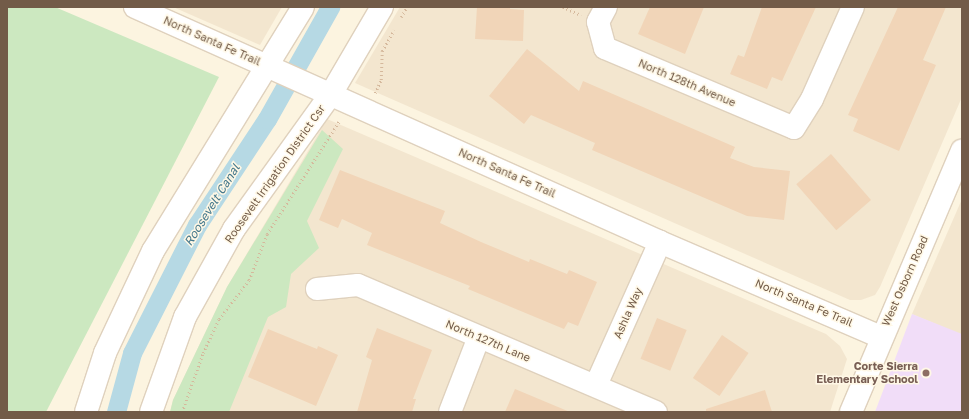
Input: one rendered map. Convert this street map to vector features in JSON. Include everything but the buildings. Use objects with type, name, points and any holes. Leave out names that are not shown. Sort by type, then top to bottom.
[{"type":"street","name":"North Santa Fe Trail","points":[[135,7],[272,67],[660,242],[881,337]]},
{"type":"street","points":[[86,412],[105,353],[153,251],[272,67],[303,7]]},
{"type":"street","name":"Roosevelt Irrigation District Csr","points":[[151,412],[184,317],[230,236],[342,99],[382,7]]},
{"type":"street","name":"North 128th Avenue","points":[[602,15],[605,48],[794,128],[812,99],[853,7]]},
{"type":"street","name":"West Osborn Road","points":[[851,412],[881,337],[962,151]]},
{"type":"street","name":"Ashla Way","points":[[596,386],[660,242]]},
{"type":"street","name":"North 127th Lane","points":[[318,289],[358,284],[656,412]]},
{"type":"street","points":[[450,412],[479,337]]},
{"type":"path","points":[[400,20],[407,7]]},
{"type":"path","points":[[182,412],[219,319],[248,280],[267,234],[342,99],[381,80],[382,51],[396,26]]},
{"type":"shaded area","points":[[173,7],[282,7],[260,45]]},
{"type":"shaded area","points":[[400,7],[962,7],[962,97],[880,287],[875,295],[861,300],[850,300],[355,83]]},
{"type":"shaded area","points":[[327,119],[826,334],[840,346],[847,359],[830,412],[170,412],[173,400],[227,287]]},
{"type":"shaded area","points":[[962,199],[962,335],[912,314]]},
{"type":"shaded area","name":"Corte Sierra Elementary School","points":[[912,314],[962,334],[962,412],[875,412]]},
{"type":"green space","points":[[8,7],[55,7],[219,77],[46,412],[7,412]]},
{"type":"green space","points":[[322,130],[343,149],[307,221],[319,248],[291,274],[286,307],[268,317],[229,412],[170,412],[173,400],[227,287]]},
{"type":"waterway","name":"Roosevelt Canal","points":[[116,412],[132,353],[197,225],[267,119],[330,7]]},
{"type":"place","name":"Corte Sierra Elementary School","points":[[926,373]]}]
